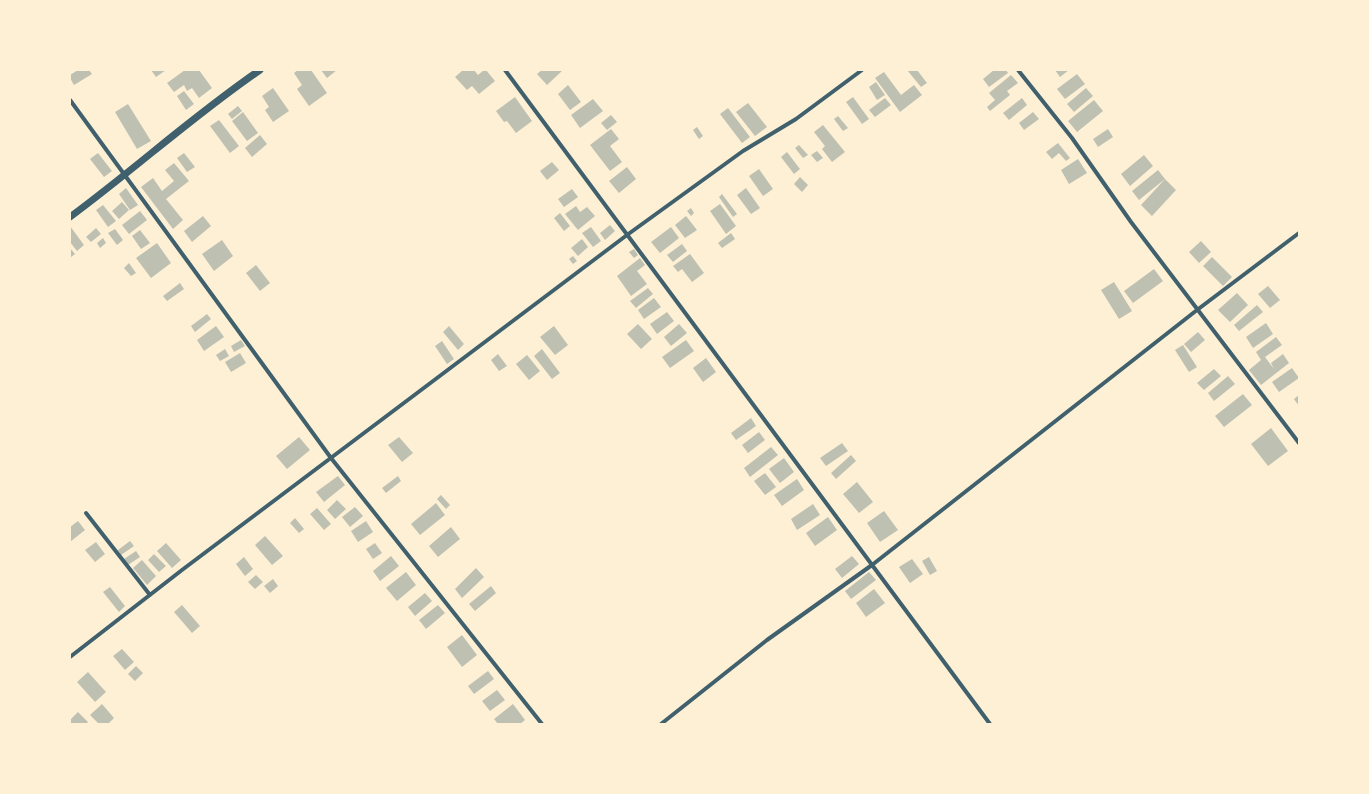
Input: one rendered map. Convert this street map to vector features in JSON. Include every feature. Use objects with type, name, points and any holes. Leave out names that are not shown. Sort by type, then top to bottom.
[{"type":"street","points":[[70,217],[204,111],[260,70]]},
{"type":"street","points":[[505,70],[990,724]]},
{"type":"street","points":[[70,657],[331,458],[627,236],[743,151],[796,119],[862,70]]},
{"type":"street","points":[[1018,70],[1072,138],[1131,222],[1299,443]]},
{"type":"street","points":[[70,100],[331,458],[542,724]]},
{"type":"street","points":[[661,724],[767,640],[872,565],[1197,310],[1299,233]]},
{"type":"street","points":[[86,513],[150,595]]},
{"type":"building","points":[[78,70],[89,70],[92,74],[74,85],[70,75]]},
{"type":"building","points":[[151,70],[166,70],[156,77]]},
{"type":"building","points":[[185,70],[199,70],[212,88],[199,98],[192,88],[187,91],[184,85],[174,92],[167,83]]},
{"type":"building","points":[[298,70],[311,70],[327,93],[309,106],[297,89],[302,85],[294,73]]},
{"type":"building","points":[[321,70],[337,70],[327,78]]},
{"type":"building","points":[[463,70],[474,70],[478,75],[486,70],[495,81],[479,94],[472,86],[467,90],[455,77]]},
{"type":"building","points":[[542,70],[563,70],[547,85],[537,74]]},
{"type":"building","points":[[907,70],[917,70],[927,83],[921,87]]},
{"type":"building","points":[[994,70],[1006,70],[1008,73],[989,87],[983,79]]},
{"type":"building","points":[[1055,70],[1069,70],[1060,77]]},
{"type":"building","points":[[884,72],[901,95],[914,85],[922,95],[900,112],[875,78]]},
{"type":"building","points":[[1077,74],[1085,84],[1065,99],[1057,89]]},
{"type":"building","points":[[1011,75],[1018,83],[1007,91],[1010,95],[990,111],[987,107],[995,100],[989,93]]},
{"type":"building","points":[[876,82],[885,95],[877,100],[869,87]]},
{"type":"building","points":[[568,85],[581,102],[570,110],[558,94]]},
{"type":"building","points":[[273,88],[289,111],[273,122],[265,110],[269,107],[262,96]]},
{"type":"building","points":[[1086,88],[1093,96],[1074,112],[1067,104]]},
{"type":"building","points":[[184,91],[194,104],[186,110],[177,96]]},
{"type":"building","points":[[515,97],[532,121],[516,133],[507,121],[504,122],[496,111]]},
{"type":"building","points":[[853,97],[869,119],[862,124],[846,102]]},
{"type":"building","points":[[885,98],[891,105],[875,117],[869,110]]},
{"type":"building","points":[[1022,98],[1027,105],[1009,120],[1003,113]]},
{"type":"building","points":[[593,99],[603,111],[580,128],[571,115]]},
{"type":"building","points":[[1094,100],[1103,111],[1077,132],[1068,121]]},
{"type":"building","points":[[748,103],[767,127],[755,136],[736,112]]},
{"type":"building","points":[[128,104],[151,141],[137,149],[115,112]]},
{"type":"building","points":[[238,106],[242,111],[232,119],[228,114]]},
{"type":"building","points":[[728,108],[750,137],[742,143],[720,114]]},
{"type":"building","points":[[243,112],[258,133],[247,141],[232,121]]},
{"type":"building","points":[[1033,112],[1039,119],[1024,130],[1019,123]]},
{"type":"building","points":[[611,115],[617,122],[607,130],[601,123]]},
{"type":"building","points":[[838,116],[848,128],[843,131],[834,119]]},
{"type":"building","points":[[219,120],[239,146],[230,153],[210,126]]},
{"type":"building","points":[[823,125],[845,152],[832,162],[822,149],[825,146],[814,132]]},
{"type":"building","points":[[697,127],[703,136],[699,139],[693,130]]},
{"type":"building","points":[[611,129],[619,139],[610,146],[622,162],[610,171],[590,145]]},
{"type":"building","points":[[1108,129],[1113,137],[1098,147],[1093,139]]},
{"type":"building","points":[[260,135],[267,144],[252,157],[245,148]]},
{"type":"building","points":[[1058,143],[1070,158],[1066,161],[1059,153],[1052,159],[1046,152]]},
{"type":"building","points":[[799,145],[808,155],[803,158],[795,148]]},
{"type":"building","points":[[817,151],[823,158],[817,162],[811,155]]},
{"type":"building","points":[[787,152],[800,169],[794,174],[781,157]]},
{"type":"building","points":[[98,153],[112,171],[104,177],[90,159]]},
{"type":"building","points":[[184,153],[195,167],[187,172],[177,158]]},
{"type":"building","points":[[1144,155],[1153,166],[1130,186],[1121,174]]},
{"type":"building","points":[[1078,159],[1087,173],[1069,184],[1061,170]]},
{"type":"building","points":[[552,162],[559,170],[547,180],[540,171]]},
{"type":"building","points":[[174,163],[189,181],[166,199],[183,220],[173,229],[141,187],[153,178],[162,191],[174,181],[165,170]]},
{"type":"building","points":[[627,167],[636,179],[619,193],[609,181]]},
{"type":"building","points":[[759,169],[773,189],[763,196],[749,176]]},
{"type":"building","points":[[1158,170],[1165,179],[1139,200],[1132,191]]},
{"type":"building","points":[[800,177],[808,185],[802,192],[794,184]]},
{"type":"building","points":[[1165,179],[1176,190],[1152,216],[1141,205]]},
{"type":"building","points":[[126,188],[138,205],[130,210],[119,194]]},
{"type":"building","points":[[746,188],[760,208],[751,214],[737,195]]},
{"type":"building","points":[[572,189],[578,197],[564,207],[558,199]]},
{"type":"building","points":[[722,194],[737,214],[733,217],[719,197]]},
{"type":"building","points":[[122,202],[129,210],[119,219],[112,211]]},
{"type":"building","points":[[720,204],[736,226],[726,234],[710,211]]},
{"type":"building","points":[[103,205],[116,221],[108,227],[96,210]]},
{"type":"building","points":[[576,206],[580,212],[587,207],[595,216],[578,230],[565,214]]},
{"type":"building","points":[[691,208],[694,213],[691,216],[687,211]]},
{"type":"building","points":[[140,211],[147,220],[129,234],[122,225]]},
{"type":"building","points":[[560,213],[570,226],[564,231],[554,218]]},
{"type":"building","points":[[203,216],[211,226],[192,242],[184,231]]},
{"type":"building","points":[[686,216],[697,230],[685,238],[675,225]]},
{"type":"building","points":[[610,225],[615,231],[605,240],[600,233]]},
{"type":"building","points":[[70,226],[84,245],[77,251],[70,242]]},
{"type":"building","points":[[591,227],[601,241],[593,247],[582,233]]},
{"type":"building","points":[[671,227],[679,238],[660,253],[651,242]]},
{"type":"building","points":[[96,228],[101,234],[91,242],[86,237]]},
{"type":"building","points":[[115,229],[123,240],[117,245],[108,233]]},
{"type":"building","points":[[140,230],[150,243],[141,249],[132,236]]},
{"type":"building","points":[[731,233],[735,239],[722,248],[718,243]]},
{"type":"building","points":[[103,238],[106,243],[100,248],[97,243]]},
{"type":"building","points":[[582,239],[588,247],[578,256],[571,248]]},
{"type":"building","points":[[222,240],[233,256],[214,271],[202,254]]},
{"type":"building","points":[[1201,241],[1211,252],[1199,263],[1189,252]]},
{"type":"building","points":[[157,243],[171,263],[151,278],[136,258]]},
{"type":"building","points":[[682,244],[687,251],[673,262],[667,255]]},
{"type":"building","points":[[70,248],[75,254],[70,258]]},
{"type":"building","points":[[634,249],[638,255],[634,258],[629,252]]},
{"type":"building","points":[[690,254],[704,273],[692,282],[682,269],[678,272],[673,266]]},
{"type":"building","points":[[573,256],[577,261],[573,264],[569,259]]},
{"type":"building","points":[[1212,257],[1232,277],[1223,286],[1203,266]]},
{"type":"building","points":[[640,258],[645,265],[637,271],[647,284],[631,296],[617,276]]},
{"type":"building","points":[[129,263],[136,273],[131,276],[124,268]]},
{"type":"building","points":[[256,265],[270,283],[260,291],[246,273]]},
{"type":"building","points":[[1154,269],[1163,281],[1133,303],[1124,291]]},
{"type":"building","points":[[1114,282],[1132,311],[1119,319],[1101,290]]},
{"type":"building","points":[[180,283],[184,289],[167,301],[163,296]]},
{"type":"building","points":[[1268,286],[1280,300],[1270,308],[1258,294]]},
{"type":"building","points":[[648,288],[653,294],[636,308],[630,301]]},
{"type":"building","points":[[1237,293],[1248,305],[1230,322],[1218,310]]},
{"type":"building","points":[[654,298],[661,307],[644,319],[638,310]]},
{"type":"building","points":[[1257,305],[1263,312],[1239,331],[1234,325]]},
{"type":"building","points":[[667,312],[674,321],[657,334],[650,324]]},
{"type":"building","points":[[207,314],[211,319],[195,332],[191,326]]},
{"type":"building","points":[[1266,323],[1273,334],[1253,348],[1246,337]]},
{"type":"building","points":[[638,324],[652,339],[641,349],[627,334]]},
{"type":"building","points":[[679,324],[687,333],[671,346],[664,337]]},
{"type":"building","points":[[216,326],[224,337],[204,351],[197,340]]},
{"type":"building","points":[[449,326],[464,344],[458,350],[443,332]]},
{"type":"building","points":[[554,326],[568,345],[555,355],[540,337]]},
{"type":"building","points":[[1198,332],[1205,340],[1191,352],[1184,344]]},
{"type":"building","points":[[1276,337],[1282,345],[1265,357],[1274,369],[1271,363],[1283,354],[1289,363],[1261,385],[1249,370],[1261,360],[1256,352]]},
{"type":"building","points":[[241,340],[245,346],[234,352],[231,346]]},
{"type":"building","points":[[686,340],[694,351],[670,368],[662,357]]},
{"type":"building","points":[[442,341],[454,359],[447,364],[435,346]]},
{"type":"building","points":[[1183,345],[1197,367],[1189,372],[1175,350]]},
{"type":"building","points":[[225,349],[229,356],[220,361],[216,355]]},
{"type":"building","points":[[542,349],[560,373],[552,379],[534,356]]},
{"type":"building","points":[[240,353],[246,363],[231,372],[225,362]]},
{"type":"building","points":[[498,354],[507,366],[499,371],[491,360]]},
{"type":"building","points":[[527,355],[540,371],[529,380],[516,364]]},
{"type":"building","points":[[706,358],[716,372],[703,382],[693,368]]},
{"type":"building","points":[[1292,368],[1299,378],[1279,392],[1272,382]]},
{"type":"building","points":[[1214,369],[1221,376],[1204,390],[1197,383]]},
{"type":"building","points":[[1228,376],[1235,384],[1214,401],[1208,393]]},
{"type":"building","points":[[1243,394],[1252,405],[1224,427],[1215,416]]},
{"type":"building","points":[[1299,395],[1299,406],[1294,399]]},
{"type":"building","points":[[751,418],[756,426],[736,440],[731,433]]},
{"type":"building","points":[[1271,428],[1288,451],[1268,466],[1251,444]]},
{"type":"building","points":[[759,432],[765,440],[748,453],[742,445]]},
{"type":"building","points":[[299,437],[310,450],[287,469],[276,456]]},
{"type":"building","points":[[399,437],[413,453],[402,462],[388,445]]},
{"type":"building","points":[[842,443],[848,451],[826,466],[820,458]]},
{"type":"building","points":[[771,447],[778,455],[750,477],[744,468]]},
{"type":"building","points":[[851,455],[856,461],[836,479],[831,473]]},
{"type":"building","points":[[784,458],[794,472],[780,483],[769,469]]},
{"type":"building","points":[[765,473],[776,487],[765,495],[754,481]]},
{"type":"building","points":[[338,476],[345,485],[324,502],[316,492]]},
{"type":"building","points":[[398,476],[401,481],[386,493],[382,488]]},
{"type":"building","points":[[797,479],[804,490],[782,506],[774,495]]},
{"type":"building","points":[[857,482],[873,502],[859,513],[843,494]]},
{"type":"building","points":[[441,495],[450,505],[446,509],[437,499]]},
{"type":"building","points":[[337,500],[346,509],[335,519],[327,510]]},
{"type":"building","points":[[436,503],[445,515],[420,535],[411,524]]},
{"type":"building","points":[[813,504],[820,515],[797,530],[791,519]]},
{"type":"building","points":[[355,507],[363,516],[350,527],[342,517]]},
{"type":"building","points":[[317,508],[331,524],[324,530],[310,514]]},
{"type":"building","points":[[884,511],[898,530],[880,542],[867,523]]},
{"type":"building","points":[[828,517],[837,530],[815,546],[806,533]]},
{"type":"building","points":[[295,518],[304,529],[299,533],[290,523]]},
{"type":"building","points":[[78,521],[85,530],[70,542],[70,527]]},
{"type":"building","points":[[366,521],[373,532],[358,542],[351,531]]},
{"type":"building","points":[[451,527],[460,539],[438,557],[429,546]]},
{"type":"building","points":[[265,536],[283,556],[272,565],[255,545]]},
{"type":"building","points":[[130,541],[134,546],[121,555],[118,550]]},
{"type":"building","points":[[96,542],[105,554],[95,562],[85,550]]},
{"type":"building","points":[[166,543],[181,560],[172,568],[157,551]]},
{"type":"building","points":[[375,543],[382,553],[373,559],[366,549]]},
{"type":"building","points":[[136,551],[140,557],[128,565],[124,559]]},
{"type":"building","points":[[154,554],[166,566],[159,572],[148,560]]},
{"type":"building","points":[[391,556],[399,566],[380,581],[373,571]]},
{"type":"building","points":[[852,556],[859,564],[842,578],[835,569]]},
{"type":"building","points":[[244,557],[253,569],[245,576],[236,564]]},
{"type":"building","points":[[929,557],[937,571],[930,575],[922,561]]},
{"type":"building","points":[[912,559],[923,574],[910,583],[899,567]]},
{"type":"building","points":[[142,560],[156,576],[147,585],[133,568]]},
{"type":"building","points":[[476,568],[484,577],[462,598],[455,589]]},
{"type":"building","points":[[406,572],[416,585],[397,601],[386,588]]},
{"type":"building","points":[[869,572],[876,580],[851,599],[845,591]]},
{"type":"building","points":[[256,575],[263,582],[255,589],[248,582]]},
{"type":"building","points":[[273,579],[278,586],[270,593],[264,586]]},
{"type":"building","points":[[491,586],[496,593],[475,611],[469,604]]},
{"type":"building","points":[[110,587],[125,606],[119,612],[103,592]]},
{"type":"building","points":[[874,589],[885,603],[866,617],[856,603]]},
{"type":"building","points":[[425,593],[432,601],[415,616],[408,607]]},
{"type":"building","points":[[182,605],[200,626],[192,633],[174,612]]},
{"type":"building","points":[[438,605],[445,613],[426,629],[419,620]]},
{"type":"building","points":[[462,635],[477,655],[462,667],[447,647]]},
{"type":"building","points":[[122,649],[134,662],[125,670],[113,656]]},
{"type":"building","points":[[136,666],[143,673],[135,681],[128,674]]},
{"type":"building","points":[[488,671],[494,679],[474,694],[468,686]]},
{"type":"building","points":[[88,672],[106,692],[95,702],[77,682]]},
{"type":"building","points":[[497,690],[505,700],[490,711],[482,701]]},
{"type":"building","points":[[102,704],[114,718],[108,724],[99,724],[90,715]]},
{"type":"building","points":[[513,704],[525,720],[520,724],[498,724],[494,719]]},
{"type":"building","points":[[78,712],[88,722],[86,724],[70,724],[70,720]]}]
